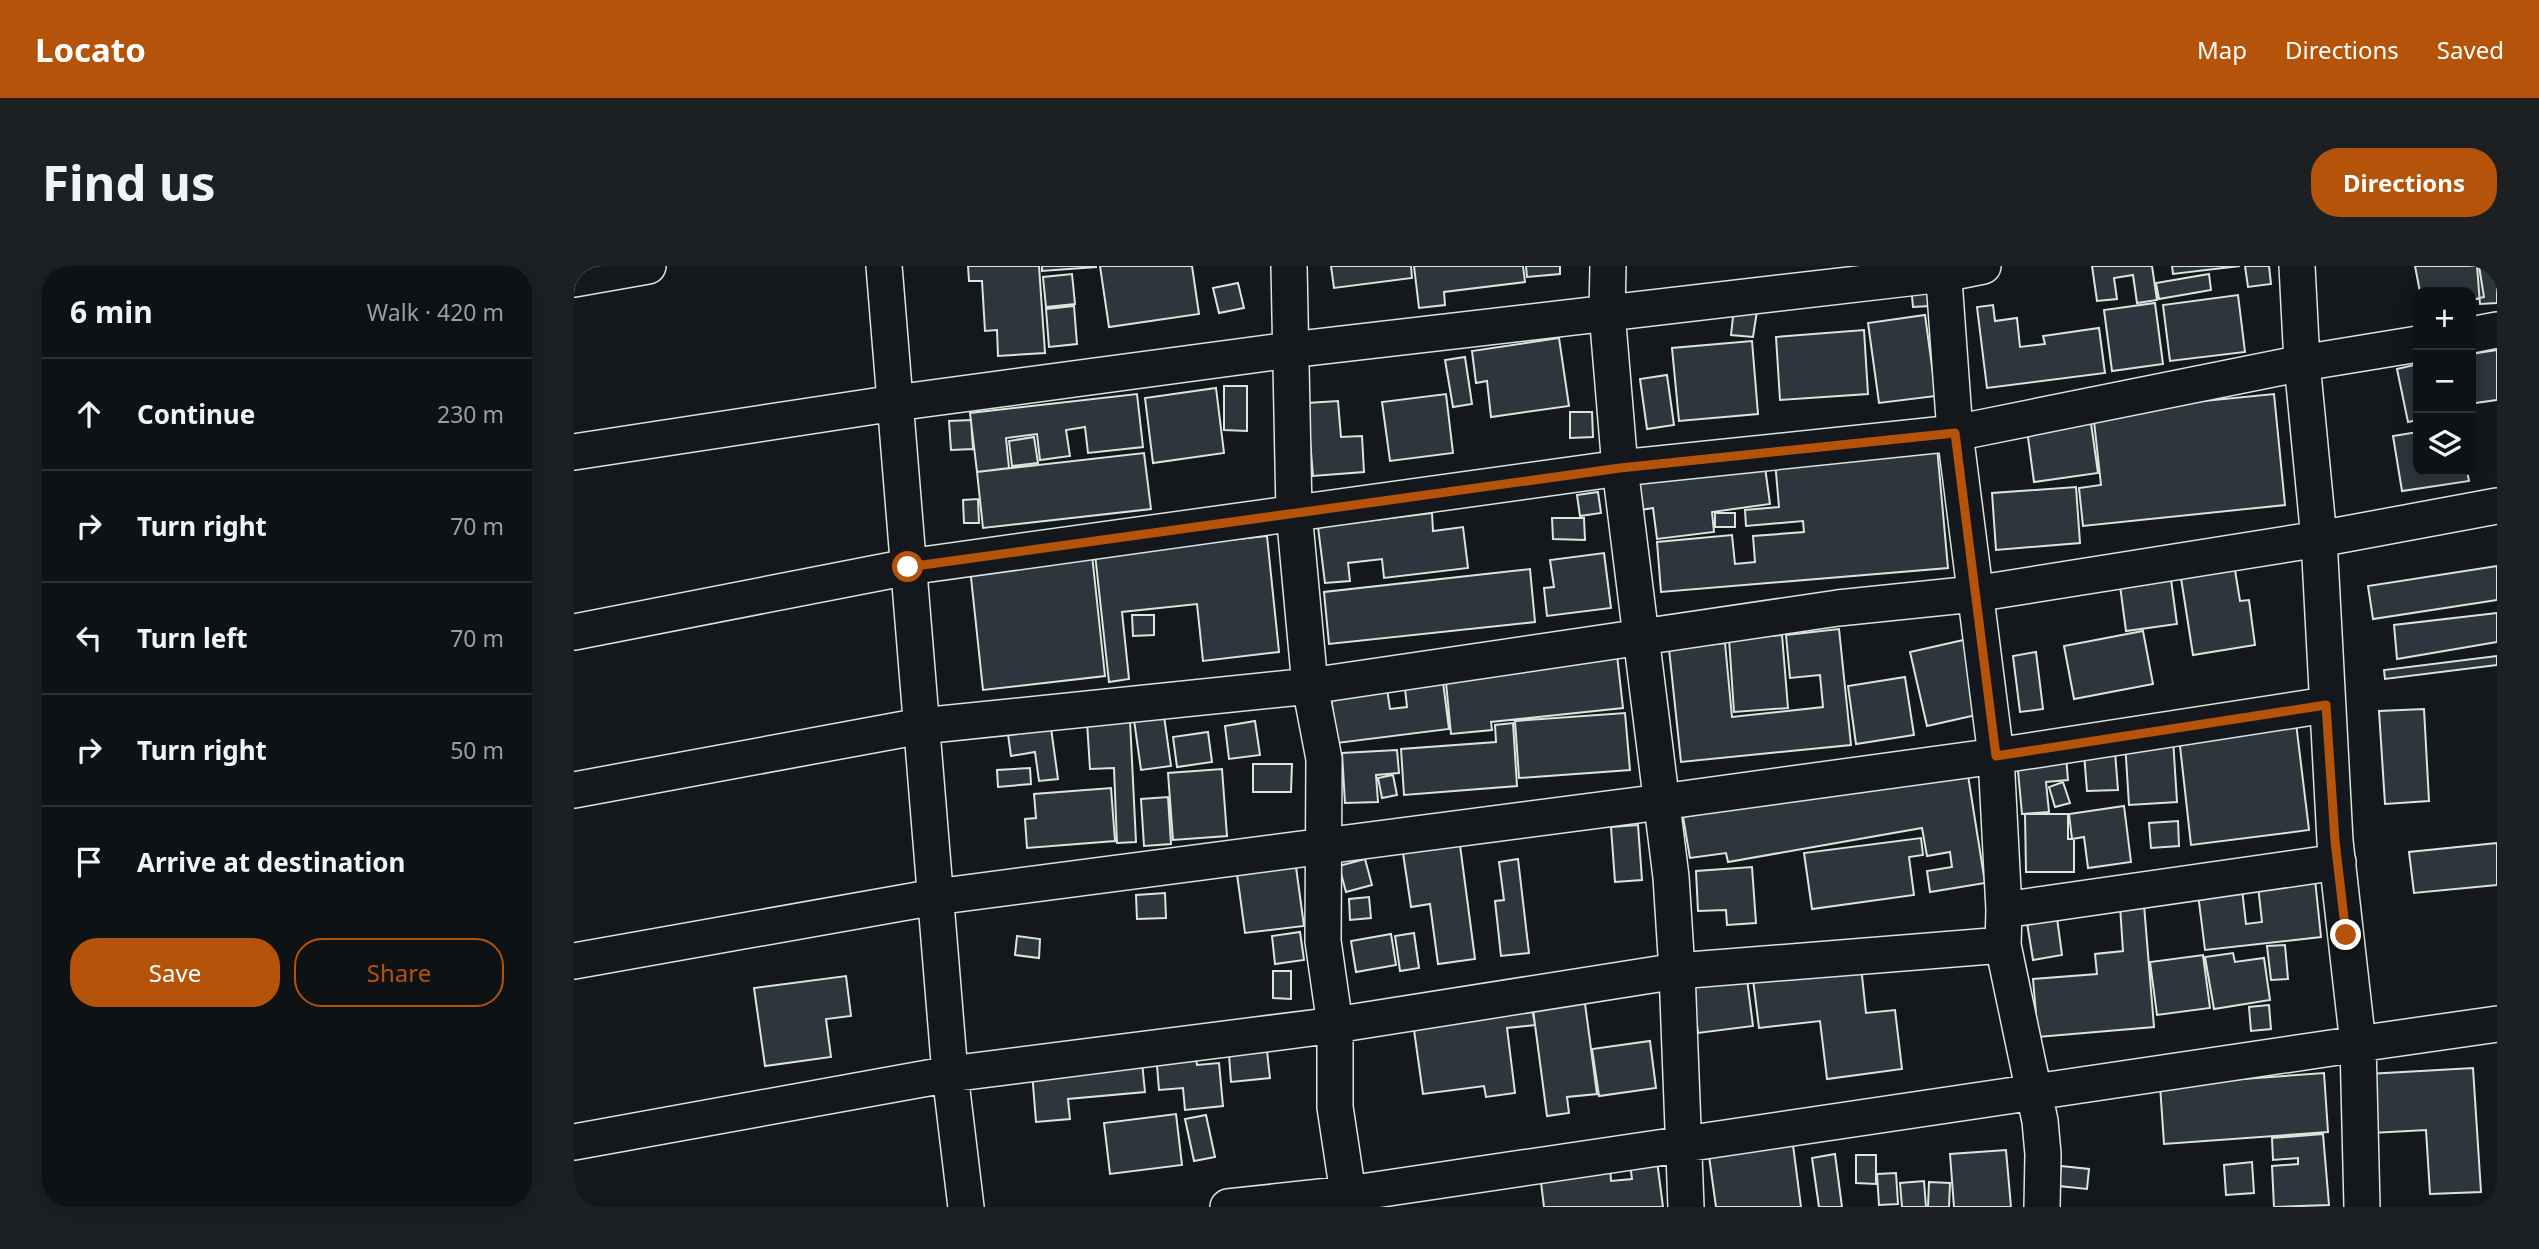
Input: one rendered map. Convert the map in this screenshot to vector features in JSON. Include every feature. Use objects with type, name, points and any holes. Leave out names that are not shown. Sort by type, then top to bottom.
[{"type":"street","points":[[574,279],[648,266]]},
{"type":"street","points":[[884,266],[950,1074],[966,1207]]},
{"type":"street","points":[[1289,266],[1294,512],[1310,686],[1324,759],[1323,941],[1335,1025],[1335,1107],[1349,1201]]},
{"type":"street","points":[[1608,266],[1607,313],[1620,468],[1671,877],[1686,1207]]},
{"type":"street","points":[[574,452],[895,403],[1290,350],[1983,266]]},
{"type":"street","points":[[2297,266],[2302,363],[2319,539],[2326,705],[2338,862],[2358,1044],[2362,1207]]},
{"type":"street","points":[[1943,270],[1955,433],[1996,756],[2004,910],[2003,945],[2036,1092],[2043,1154],[2042,1207]]},
{"type":"street","points":[[2476,334],[2497,330]]},
{"type":"street","points":[[574,632],[908,567],[1620,468],[1955,433],[2302,363],[2413,345]]},
{"type":"street","points":[[574,790],[921,726],[1310,686],[1825,610],[1974,594],[2319,539],[2497,506]]},
{"type":"street","points":[[574,961],[935,897],[1996,756],[2326,705]]},
{"type":"street","points":[[2004,910],[2338,862]]},
{"type":"street","points":[[574,1142],[950,1074],[1335,1025],[1677,971],[2003,945]]},
{"type":"street","points":[[1228,1207],[1349,1201],[1683,1145],[2497,1024]]},
{"type":"building","points":[[968,266],[1039,266],[1045,353],[998,356],[997,330],[985,331],[982,281],[969,281]]},
{"type":"building","points":[[1042,266],[1096,266],[1096,267],[1042,271]]},
{"type":"building","points":[[1100,266],[1192,266],[1199,314],[1109,327]]},
{"type":"building","points":[[1331,266],[1411,266],[1412,278],[1334,288]]},
{"type":"building","points":[[1414,266],[1523,266],[1525,282],[1444,292],[1445,305],[1419,308]]},
{"type":"building","points":[[1526,266],[1560,266],[1560,274],[1527,277]]},
{"type":"building","points":[[2092,266],[2152,266],[2157,300],[2137,303],[2133,275],[2114,278],[2117,299],[2097,301]]},
{"type":"building","points":[[2172,266],[2240,266],[2173,274]]},
{"type":"building","points":[[2245,266],[2269,266],[2271,284],[2248,287]]},
{"type":"building","points":[[2415,266],[2479,266],[2484,297],[2476,299],[2476,287],[2419,287]]},
{"type":"building","points":[[2477,266],[2497,266],[2497,303],[2480,304]]},
{"type":"building","points":[[1072,274],[1075,304],[1046,307],[1043,277]]},
{"type":"building","points":[[2209,274],[2211,290],[2159,299],[2156,283]]},
{"type":"building","points":[[1238,283],[1244,308],[1219,313],[1213,288]]},
{"type":"building","points":[[1928,284],[1930,306],[1913,307],[1911,285]]},
{"type":"building","points":[[2238,295],[2245,352],[2170,361],[2163,305]]},
{"type":"building","points":[[2155,303],[2163,364],[2112,371],[2104,310]]},
{"type":"building","points":[[1993,305],[1995,321],[2017,318],[2020,347],[2045,344],[2043,336],[2099,328],[2105,373],[1987,388],[1977,307]]},
{"type":"building","points":[[1074,306],[1077,344],[1049,347],[1046,309]]},
{"type":"building","points":[[1734,308],[1757,311],[1753,337],[1731,335]]},
{"type":"building","points":[[1925,315],[1936,396],[1879,403],[1868,323]]},
{"type":"building","points":[[1864,330],[1868,394],[1780,400],[1776,337]]},
{"type":"building","points":[[1559,338],[1569,406],[1491,417],[1487,381],[1476,383],[1472,351]]},
{"type":"building","points":[[1752,341],[1758,414],[1679,421],[1672,348]]},
{"type":"building","points":[[2497,350],[2497,400],[2476,403],[2476,353]]},
{"type":"building","points":[[1465,357],[1472,404],[1453,407],[1445,360]]},
{"type":"building","points":[[2413,365],[2413,421],[2408,422],[2397,369]]},
{"type":"building","points":[[1667,375],[1674,425],[1647,429],[1640,379]]},
{"type":"building","points":[[1224,386],[1247,386],[1247,431],[1224,430]]},
{"type":"building","points":[[1216,388],[1224,453],[1153,463],[1145,398]]},
{"type":"building","points":[[1137,394],[1143,447],[1088,453],[1085,427],[1066,430],[1070,456],[1040,460],[1037,434],[1006,438],[1009,468],[977,472],[970,413]]},
{"type":"building","points":[[1446,394],[1453,453],[1390,461],[1382,402]]},
{"type":"building","points":[[2274,394],[2285,505],[2083,526],[2079,488],[2101,485],[2093,412]]},
{"type":"building","points":[[1338,401],[1341,437],[1362,436],[1364,472],[1313,476],[1307,403]]},
{"type":"building","points":[[2089,409],[2098,473],[2034,482],[2027,430]]},
{"type":"building","points":[[1570,412],[1592,412],[1593,437],[1570,438]]},
{"type":"building","points":[[971,420],[973,449],[951,450],[949,421]]},
{"type":"building","points":[[2413,433],[2413,476],[2468,476],[2469,481],[2402,491],[2393,436]]},
{"type":"building","points":[[1034,437],[1038,463],[1012,466],[1009,441]]},
{"type":"building","points":[[1937,447],[1948,568],[1661,592],[1657,542],[1732,535],[1735,564],[1755,562],[1753,536],[1804,532],[1803,521],[1746,526],[1745,510],[1779,507],[1775,461]]},
{"type":"building","points":[[1144,453],[1151,509],[983,528],[977,472]]},
{"type":"building","points":[[1765,467],[1770,504],[1712,512],[1714,532],[1657,539],[1653,508],[1641,510],[1637,484]]},
{"type":"building","points":[[2076,487],[2080,543],[1996,550],[1992,493]]},
{"type":"building","points":[[1598,492],[1601,513],[1580,516],[1577,495]]},
{"type":"building","points":[[978,499],[979,523],[964,523],[963,500]]},
{"type":"building","points":[[1432,513],[1433,531],[1463,527],[1468,568],[1384,578],[1382,559],[1348,563],[1350,581],[1325,583],[1318,527]]},
{"type":"building","points":[[1715,513],[1735,513],[1735,527],[1715,527]]},
{"type":"building","points":[[1552,518],[1584,518],[1585,540],[1553,539]]},
{"type":"building","points":[[1267,536],[1279,652],[1203,661],[1197,604],[1122,612],[1129,679],[1109,682],[1095,554]]},
{"type":"building","points":[[1604,553],[1611,608],[1547,616],[1544,588],[1554,587],[1550,560]]},
{"type":"building","points":[[1092,555],[1105,676],[983,690],[970,568]]},
{"type":"building","points":[[2497,566],[2497,600],[2373,619],[2368,586]]},
{"type":"building","points":[[1530,569],[1535,622],[1329,644],[1324,592]]},
{"type":"building","points":[[2235,570],[2240,601],[2249,600],[2255,645],[2193,655],[2181,578]]},
{"type":"building","points":[[2170,572],[2177,624],[2126,631],[2119,578]]},
{"type":"building","points":[[2497,613],[2497,642],[2397,659],[2394,625]]},
{"type":"building","points":[[1132,615],[1154,615],[1154,635],[1133,636]]},
{"type":"building","points":[[1839,629],[1851,745],[1681,762],[1669,649],[1725,643],[1732,717],[1823,707],[1820,675],[1790,678],[1786,635]]},
{"type":"building","points":[[2143,631],[2153,684],[2074,699],[2064,646]]},
{"type":"building","points":[[1782,635],[1788,708],[1734,712],[1729,639]]},
{"type":"building","points":[[1968,639],[1985,713],[1927,726],[1910,652]]},
{"type":"building","points":[[2036,652],[2043,709],[2020,712],[2013,656]]},
{"type":"building","points":[[1617,655],[1623,708],[1491,722],[1492,730],[1451,734],[1445,672]]},
{"type":"building","points":[[2497,656],[2497,665],[2385,679],[2384,670]]},
{"type":"building","points":[[1442,674],[1449,729],[1337,743],[1330,689],[1386,682],[1390,709],[1407,707],[1404,679]]},
{"type":"building","points":[[1905,677],[1914,735],[1856,744],[1848,686]]},
{"type":"building","points":[[2424,709],[2429,801],[2385,804],[2379,711]]},
{"type":"building","points":[[1625,713],[1630,770],[1519,778],[1515,721]]},
{"type":"building","points":[[1164,716],[1171,766],[1141,770],[1134,720]]},
{"type":"building","points":[[1130,720],[1136,842],[1117,843],[1114,768],[1090,769],[1087,722]]},
{"type":"building","points":[[1255,721],[1260,755],[1229,759],[1225,726]]},
{"type":"building","points":[[1513,723],[1517,786],[1404,795],[1401,749],[1496,742],[1495,725]]},
{"type":"building","points":[[2296,723],[2309,830],[2191,845],[2179,737]]},
{"type":"building","points":[[1051,728],[1058,779],[1039,781],[1035,752],[1011,756],[1008,734]]},
{"type":"building","points":[[1208,732],[1212,762],[1177,767],[1173,737]]},
{"type":"building","points":[[2173,739],[2177,802],[2129,805],[2125,742]]},
{"type":"building","points":[[1397,750],[1399,773],[1376,775],[1378,802],[1345,803],[1342,753]]},
{"type":"building","points":[[2115,752],[2118,790],[2087,791],[2084,754]]},
{"type":"building","points":[[2066,756],[2068,780],[2046,782],[2049,812],[2022,814],[2017,760]]},
{"type":"building","points":[[1253,764],[1292,764],[1291,792],[1253,792]]},
{"type":"building","points":[[1030,768],[1031,784],[998,787],[997,770]]},
{"type":"building","points":[[1222,769],[1227,836],[1173,840],[1168,773]]},
{"type":"building","points":[[1967,769],[1985,883],[1930,892],[1927,871],[1952,867],[1950,852],[1927,856],[1922,828],[1728,862],[1726,853],[1690,858],[1683,817]]},
{"type":"building","points":[[1393,775],[1397,795],[1382,798],[1378,778]]},
{"type":"building","points":[[2063,782],[2070,803],[2055,807],[2049,787]]},
{"type":"building","points":[[1111,788],[1115,841],[1027,848],[1025,819],[1036,818],[1034,794]]},
{"type":"building","points":[[1168,797],[1171,844],[1144,846],[1141,799]]},
{"type":"building","points":[[2124,806],[2131,862],[2088,868],[2084,837],[2072,839],[2069,814]]},
{"type":"building","points":[[2025,814],[2068,814],[2068,839],[2074,839],[2074,872],[2026,872]]},
{"type":"building","points":[[2178,821],[2179,846],[2151,848],[2149,823]]},
{"type":"building","points":[[1638,825],[1642,880],[1615,882],[1611,827]]},
{"type":"building","points":[[1921,838],[1923,855],[1909,857],[1914,895],[1812,909],[1804,853]]},
{"type":"building","points":[[2497,843],[2497,885],[2414,893],[2409,852]]},
{"type":"building","points":[[1460,845],[1475,959],[1438,964],[1430,904],[1411,907],[1403,853]]},
{"type":"building","points":[[1365,859],[1372,885],[1346,892],[1339,866]]},
{"type":"building","points":[[1518,859],[1529,953],[1501,956],[1495,901],[1504,900],[1499,862]]},
{"type":"building","points":[[1296,867],[1304,926],[1245,933],[1237,874]]},
{"type":"building","points":[[1752,867],[1756,923],[1727,925],[1726,910],[1698,911],[1696,871]]},
{"type":"building","points":[[2314,870],[2321,937],[2205,950],[2198,894],[2242,889],[2246,924],[2262,922],[2257,877]]},
{"type":"building","points":[[1165,893],[1166,918],[1137,919],[1136,895]]},
{"type":"building","points":[[1369,897],[1371,918],[1350,920],[1349,899]]},
{"type":"building","points":[[2144,905],[2154,1027],[2038,1037],[2033,979],[2097,974],[2095,954],[2123,951],[2120,906]]},
{"type":"building","points":[[2057,918],[2062,955],[2033,960],[2027,923]]},
{"type":"building","points":[[1300,932],[1304,960],[1275,964],[1272,936]]},
{"type":"building","points":[[1414,933],[1419,968],[1400,971],[1395,936]]},
{"type":"building","points":[[1391,934],[1396,965],[1356,972],[1351,941]]},
{"type":"building","points":[[1017,936],[1040,939],[1039,958],[1015,955]]},
{"type":"building","points":[[2285,945],[2288,979],[2271,980],[2267,946]]},
{"type":"building","points":[[2233,953],[2235,962],[2264,958],[2270,1000],[2214,1009],[2205,957]]},
{"type":"building","points":[[2203,955],[2210,1008],[2157,1015],[2150,962]]},
{"type":"building","points":[[1860,957],[1866,1013],[1895,1010],[1902,1069],[1827,1079],[1820,1021],[1759,1028],[1752,971]]},
{"type":"building","points":[[1273,971],[1291,971],[1291,999],[1273,998]]},
{"type":"building","points":[[1746,971],[1753,1026],[1698,1033],[1691,979]]},
{"type":"building","points":[[846,976],[851,1016],[826,1019],[831,1057],[765,1066],[754,988]]},
{"type":"building","points":[[1584,996],[1597,1094],[1567,1097],[1569,1113],[1547,1116],[1532,1002]]},
{"type":"building","points":[[2269,1005],[2271,1029],[2251,1031],[2249,1007]]},
{"type":"building","points":[[1532,1008],[1535,1025],[1507,1028],[1515,1093],[1486,1097],[1484,1086],[1423,1094],[1413,1023]]},
{"type":"building","points":[[1650,1041],[1656,1088],[1599,1096],[1592,1049]]},
{"type":"building","points":[[1195,1050],[1197,1065],[1219,1063],[1223,1106],[1185,1110],[1183,1088],[1159,1090],[1156,1053]]},
{"type":"building","points":[[1267,1051],[1270,1078],[1231,1082],[1229,1055]]},
{"type":"building","points":[[1142,1062],[1145,1092],[1068,1099],[1070,1119],[1036,1122],[1032,1072]]},
{"type":"building","points":[[2473,1068],[2481,1192],[2430,1194],[2426,1130],[2372,1133],[2368,1074]]},
{"type":"building","points":[[2324,1073],[2328,1132],[2164,1144],[2160,1085]]},
{"type":"building","points":[[1176,1114],[1182,1165],[1110,1174],[1104,1123]]},
{"type":"building","points":[[1206,1115],[1215,1157],[1194,1161],[1185,1119]]},
{"type":"building","points":[[2323,1134],[2329,1205],[2274,1207],[2272,1166],[2298,1164],[2298,1158],[2273,1160],[2272,1138]]},
{"type":"building","points":[[1793,1145],[1801,1207],[1716,1207],[1709,1156]]},
{"type":"building","points":[[2006,1150],[2011,1207],[1954,1207],[1950,1154]]},
{"type":"building","points":[[1656,1153],[1663,1207],[1544,1207],[1540,1174],[1610,1165],[1611,1181],[1632,1179],[1629,1156]]},
{"type":"building","points":[[1835,1154],[1842,1207],[1819,1207],[1812,1158]]},
{"type":"building","points":[[1856,1155],[1876,1155],[1876,1184],[1856,1183]]},
{"type":"building","points":[[2252,1162],[2254,1193],[2226,1195],[2224,1165]]},
{"type":"building","points":[[2061,1166],[2089,1169],[2087,1189],[2059,1186]]},
{"type":"building","points":[[1896,1173],[1898,1204],[1879,1205],[1877,1174]]},
{"type":"building","points":[[1924,1181],[1926,1207],[1902,1207],[1900,1183]]},
{"type":"building","points":[[1929,1182],[1950,1183],[1949,1207],[1928,1207]]},
{"type":"route","points":[[908,567],[1620,468],[1955,433],[1996,756],[2326,705],[2335,841],[2346,935]]}]
